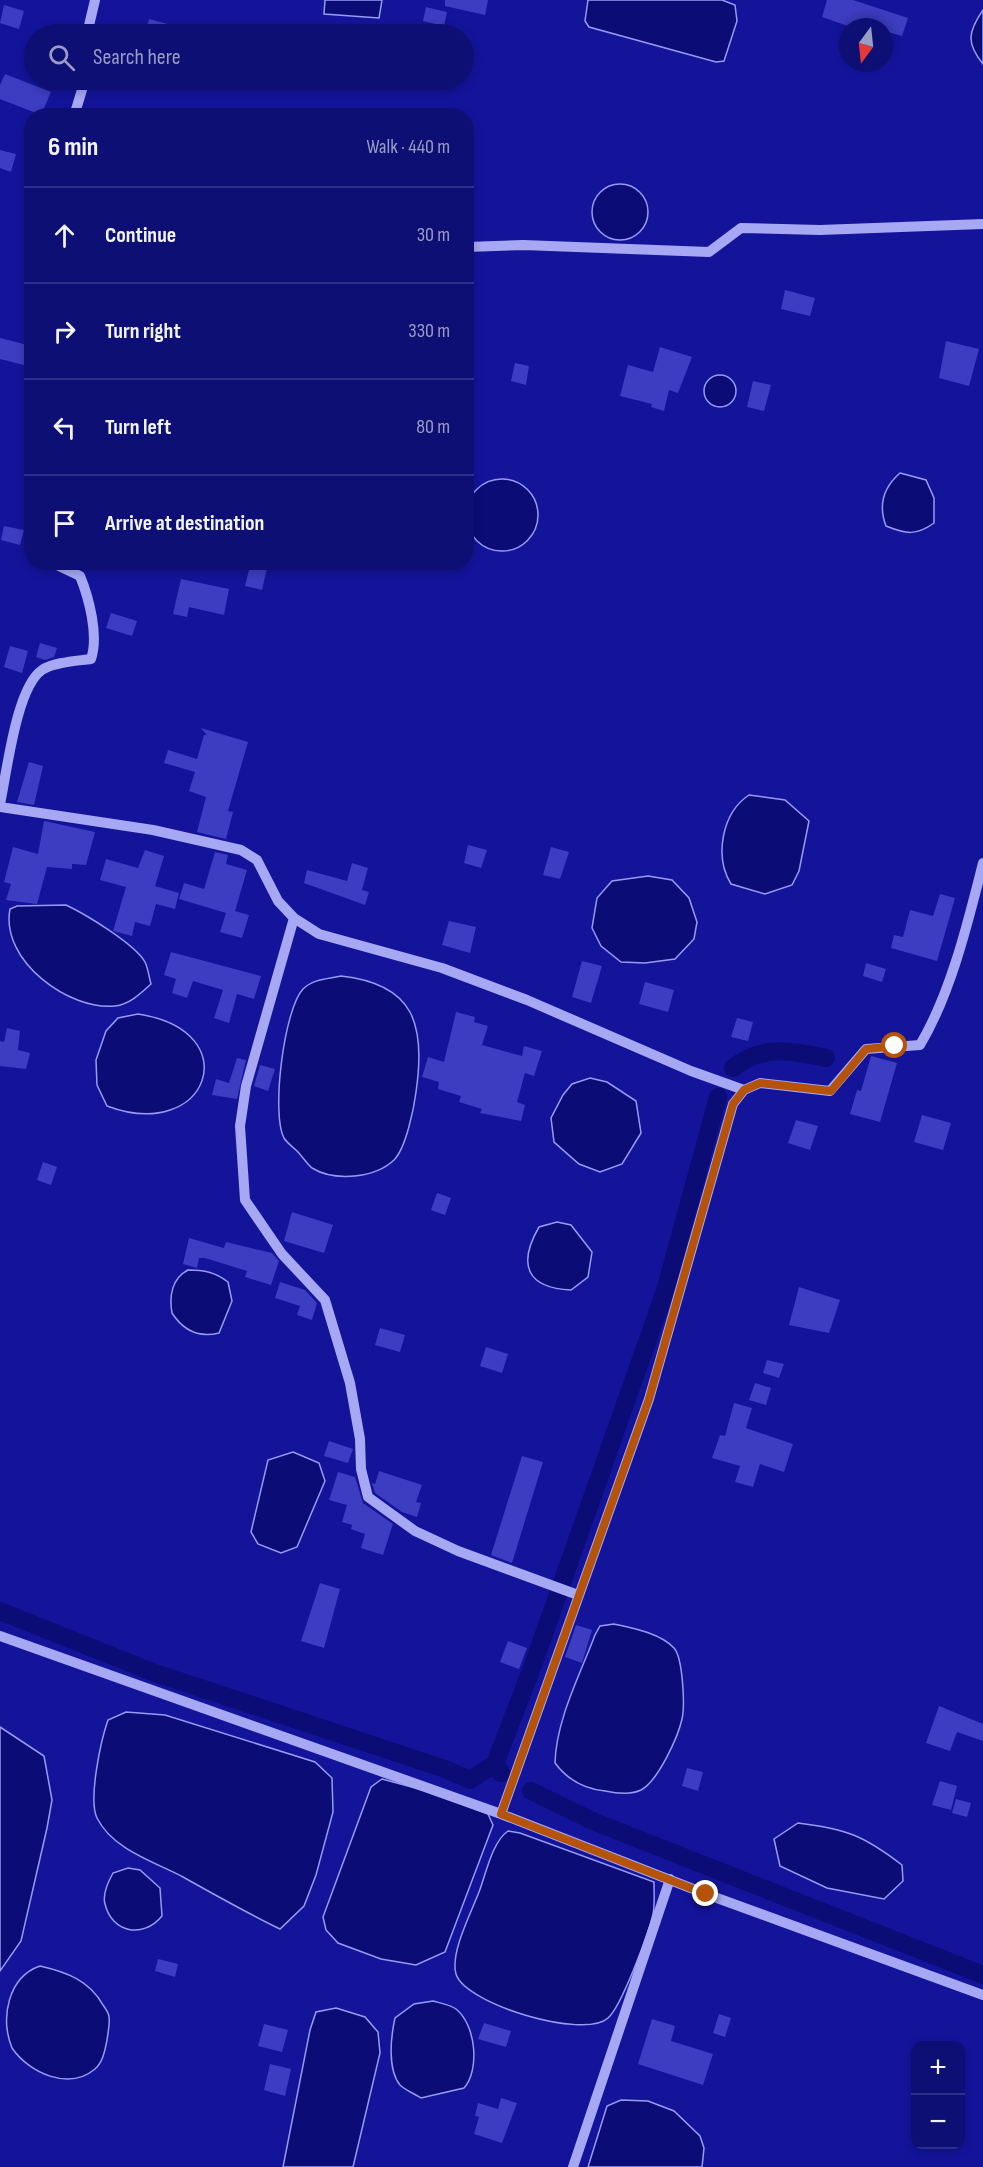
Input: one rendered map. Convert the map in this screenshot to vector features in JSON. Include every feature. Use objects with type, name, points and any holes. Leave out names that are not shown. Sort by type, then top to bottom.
[{"type":"street","points":[[89,24],[95,0]]},
{"type":"street","points":[[76,108],[82,90]]},
{"type":"street","points":[[474,247],[523,244],[709,252],[741,228],[820,230],[983,224]]},
{"type":"street","points":[[67,570],[80,576],[86,591],[95,648],[91,659],[42,669],[28,685],[21,702],[0,806],[153,830],[241,850],[257,860],[278,901],[294,918],[319,934],[442,968],[527,1000],[634,1048],[744,1090]]},
{"type":"street","points":[[501,1814],[649,1399],[733,1104],[744,1090],[760,1083],[831,1091],[866,1049],[920,1045],[932,1025],[964,935],[983,863]]},
{"type":"street","points":[[294,918],[246,1086],[240,1126],[245,1200],[282,1254],[325,1300],[350,1383],[360,1439],[361,1469],[368,1497],[415,1532],[458,1551],[578,1595]]},
{"type":"street","points":[[0,1636],[501,1814],[983,1995]]},
{"type":"street","points":[[573,2167],[670,1879]]},
{"type":"shaded area","points":[[325,0],[382,0],[379,18],[324,14]]},
{"type":"shaded area","points":[[588,0],[722,0],[735,5],[737,21],[724,61],[716,62],[589,27],[585,21]]},
{"type":"shaded area","points":[[983,10],[983,64],[974,50],[971,37],[974,25]]},
{"type":"shaded area","points":[[620,184],[631,186],[640,192],[646,201],[648,212],[646,223],[640,232],[631,238],[620,240],[609,238],[600,232],[594,223],[592,212],[594,201],[600,192],[609,186]]},
{"type":"shaded area","points":[[720,375],[731,380],[736,391],[731,402],[720,407],[709,402],[704,391],[709,380]]},
{"type":"shaded area","points":[[900,473],[926,480],[934,498],[934,523],[916,532],[899,531],[886,526],[883,511],[884,497],[894,478]]},
{"type":"shaded area","points":[[502,479],[522,485],[532,495],[537,508],[537,522],[532,535],[528,541],[516,548],[495,550],[482,545],[474,538],[474,492],[488,482]]},
{"type":"shaded area","points":[[749,795],[785,800],[809,821],[799,871],[792,885],[765,894],[731,884],[723,861],[722,848],[727,824],[732,813]]},
{"type":"shaded area","points":[[648,876],[672,880],[689,898],[697,922],[694,939],[675,959],[645,963],[621,962],[601,946],[592,928],[597,898],[612,881]]},
{"type":"shaded area","points":[[66,905],[121,938],[140,955],[145,962],[151,984],[134,998],[115,1006],[97,1005],[78,1000],[42,979],[27,964],[16,947],[10,928],[10,909],[17,906]]},
{"type":"shaded area","points":[[341,976],[366,980],[385,988],[399,998],[410,1011],[419,1046],[415,1099],[402,1147],[394,1160],[386,1166],[354,1176],[332,1175],[312,1168],[284,1138],[280,1126],[279,1086],[282,1062],[285,1039],[296,1000],[303,989],[311,983]]},
{"type":"shaded area","points":[[138,1014],[173,1024],[194,1041],[204,1061],[202,1081],[190,1098],[170,1110],[142,1114],[107,1106],[97,1085],[96,1060],[106,1031],[118,1018]]},
{"type":"shaded area","points":[[590,1078],[607,1082],[636,1101],[641,1133],[622,1164],[600,1172],[579,1164],[554,1142],[551,1118],[563,1095],[572,1084]]},
{"type":"shaded area","points":[[557,1222],[571,1225],[592,1252],[588,1277],[571,1290],[544,1285],[530,1272],[528,1263],[532,1241],[539,1227]]},
{"type":"shaded area","points":[[188,1270],[209,1272],[228,1282],[232,1301],[219,1333],[205,1334],[192,1331],[181,1324],[172,1313],[173,1288],[178,1278]]},
{"type":"shaded area","points":[[293,1452],[319,1463],[325,1481],[297,1547],[281,1553],[258,1544],[251,1532],[268,1460]]},
{"type":"shaded area","points":[[614,1624],[661,1638],[674,1648],[679,1661],[682,1682],[682,1719],[672,1747],[654,1778],[641,1790],[628,1793],[597,1790],[583,1785],[565,1774],[555,1763],[556,1747],[564,1714],[595,1635],[600,1626]]},
{"type":"shaded area","points":[[126,1712],[165,1715],[315,1762],[332,1778],[333,1812],[316,1875],[304,1906],[280,1929],[136,1854],[113,1839],[104,1829],[97,1818],[94,1797],[99,1755],[108,1720]]},
{"type":"shaded area","points":[[0,1727],[44,1756],[52,1800],[21,1941],[0,1971]]},
{"type":"shaded area","points":[[382,1779],[430,1792],[488,1814],[493,1825],[445,1952],[416,1965],[381,1959],[338,1943],[326,1930],[323,1917],[371,1787]]},
{"type":"shaded area","points":[[798,1823],[842,1831],[865,1840],[902,1865],[903,1881],[884,1899],[827,1888],[780,1866],[774,1839]]},
{"type":"shaded area","points":[[508,1831],[520,1833],[654,1882],[654,1910],[646,1937],[620,2000],[608,2018],[595,2024],[575,2025],[526,2015],[480,1997],[464,1985],[456,1974],[456,1955],[462,1933],[494,1850],[502,1836]]},
{"type":"shaded area","points":[[128,1868],[140,1870],[160,1888],[162,1916],[146,1928],[137,1930],[121,1927],[114,1921],[104,1900],[106,1888],[113,1873]]},
{"type":"shaded area","points":[[40,1966],[68,1974],[84,1983],[97,1996],[108,2014],[109,2028],[103,2056],[98,2066],[85,2075],[73,2079],[50,2076],[28,2065],[12,2048],[7,2024],[10,2000],[20,1979],[29,1971]]},
{"type":"shaded area","points":[[433,2001],[456,2009],[463,2016],[472,2036],[474,2059],[469,2080],[464,2088],[421,2098],[402,2087],[396,2078],[391,2052],[392,2034],[395,2018],[414,2004]]},
{"type":"shaded area","points":[[336,2008],[365,2017],[378,2032],[380,2053],[353,2167],[283,2167],[310,2030],[316,2012]]},
{"type":"shaded area","points":[[621,2100],[648,2101],[674,2111],[700,2136],[704,2148],[702,2167],[588,2167],[607,2106]]},
{"type":"building","points":[[445,0],[488,0],[485,15],[445,6]]},
{"type":"building","points":[[827,0],[853,0],[908,18],[902,36],[893,34],[893,18],[839,18],[839,23],[822,17]]},
{"type":"building","points":[[4,5],[24,11],[19,29],[0,23]]},
{"type":"building","points":[[426,7],[447,12],[444,24],[423,21]]},
{"type":"building","points":[[149,19],[168,24],[148,24]]},
{"type":"building","points":[[5,74],[24,81],[24,90],[51,92],[44,108],[24,108],[0,99],[0,85]]},
{"type":"building","points":[[0,150],[16,154],[11,172],[0,168]]},
{"type":"building","points":[[785,290],[815,298],[810,316],[781,309]]},
{"type":"building","points":[[0,338],[24,344],[24,365],[0,359]]},
{"type":"building","points":[[946,341],[979,349],[969,386],[939,378]]},
{"type":"building","points":[[660,347],[692,357],[678,393],[669,390],[664,411],[651,407],[652,404],[620,396],[628,365],[653,372]]},
{"type":"building","points":[[515,363],[529,366],[526,385],[511,381]]},
{"type":"building","points":[[753,381],[771,385],[764,411],[747,407]]},
{"type":"building","points":[[4,526],[24,530],[20,545],[1,540]]},
{"type":"building","points":[[249,570],[267,570],[262,590],[245,586]]},
{"type":"building","points":[[181,579],[229,589],[224,615],[189,607],[187,617],[173,614]]},
{"type":"building","points":[[111,613],[137,621],[132,636],[106,628]]},
{"type":"building","points":[[40,643],[57,648],[54,657],[45,660],[36,657]]},
{"type":"building","points":[[10,646],[28,651],[22,673],[4,667]]},
{"type":"building","points":[[201,728],[248,742],[228,811],[233,812],[226,839],[197,832],[206,797],[189,791],[195,772],[164,763],[168,750],[197,759],[204,735],[207,735]]},
{"type":"building","points":[[29,762],[43,766],[34,805],[17,802]]},
{"type":"building","points":[[44,821],[95,832],[86,865],[72,864],[72,869],[47,867],[37,904],[6,900],[11,884],[4,882],[13,847],[38,854]]},
{"type":"building","points":[[468,845],[487,850],[481,868],[464,863]]},
{"type":"building","points":[[551,847],[569,852],[560,879],[543,875]]},
{"type":"building","points":[[145,850],[164,856],[155,886],[179,893],[175,909],[156,904],[150,926],[135,922],[132,936],[113,931],[126,887],[100,880],[106,859],[138,868]]},
{"type":"building","points":[[215,852],[228,855],[226,864],[247,870],[235,911],[249,915],[242,938],[220,932],[226,913],[179,899],[184,883],[204,889]]},
{"type":"building","points":[[352,863],[368,868],[362,890],[369,892],[365,905],[304,883],[307,870],[347,881]]},
{"type":"building","points":[[940,894],[955,898],[937,961],[891,948],[894,935],[903,937],[910,910],[933,916]]},
{"type":"building","points":[[449,921],[476,927],[470,953],[442,945]]},
{"type":"building","points":[[171,952],[261,976],[254,999],[237,994],[229,1023],[214,1018],[223,990],[193,981],[187,998],[172,993],[176,979],[164,975]]},
{"type":"building","points":[[582,961],[602,966],[591,1003],[572,997]]},
{"type":"building","points":[[866,963],[886,969],[882,982],[863,976]]},
{"type":"building","points":[[645,982],[674,990],[668,1012],[639,1004]]},
{"type":"building","points":[[456,1012],[475,1017],[474,1022],[488,1026],[482,1045],[522,1056],[524,1046],[542,1051],[534,1076],[525,1073],[517,1102],[525,1105],[521,1121],[480,1113],[482,1109],[459,1102],[461,1096],[438,1089],[439,1082],[422,1077],[428,1057],[444,1062]]},
{"type":"building","points":[[737,1018],[753,1022],[748,1041],[731,1037]]},
{"type":"building","points":[[7,1028],[20,1031],[18,1050],[30,1053],[26,1069],[0,1066],[0,1041],[4,1042]]},
{"type":"building","points":[[871,1056],[897,1063],[880,1122],[850,1114],[857,1090],[861,1091]]},
{"type":"building","points":[[237,1058],[246,1060],[237,1099],[212,1095],[216,1079],[229,1083]]},
{"type":"building","points":[[260,1065],[275,1069],[268,1091],[254,1086]]},
{"type":"building","points":[[922,1115],[951,1123],[943,1150],[914,1142]]},
{"type":"building","points":[[796,1120],[818,1126],[810,1150],[788,1143]]},
{"type":"building","points":[[43,1162],[57,1167],[51,1185],[37,1180]]},
{"type":"building","points":[[437,1193],[451,1198],[445,1215],[431,1210]]},
{"type":"building","points":[[292,1212],[333,1225],[324,1253],[284,1241]]},
{"type":"building","points":[[189,1238],[224,1248],[226,1242],[272,1253],[279,1261],[271,1285],[245,1277],[247,1271],[205,1258],[199,1258],[197,1268],[183,1264]]},
{"type":"building","points":[[280,1282],[305,1290],[317,1303],[312,1320],[297,1315],[300,1306],[275,1298]]},
{"type":"building","points":[[799,1287],[840,1300],[829,1333],[789,1325]]},
{"type":"building","points":[[380,1328],[405,1335],[400,1352],[375,1345]]},
{"type":"building","points":[[486,1347],[508,1354],[502,1373],[480,1366]]},
{"type":"building","points":[[767,1360],[784,1364],[779,1378],[763,1373]]},
{"type":"building","points":[[755,1383],[771,1388],[766,1405],[749,1400]]},
{"type":"building","points":[[734,1403],[752,1408],[746,1428],[793,1444],[784,1472],[760,1464],[753,1487],[735,1482],[740,1466],[712,1458],[720,1435],[725,1436]]},
{"type":"building","points":[[329,1441],[353,1449],[348,1463],[324,1456]]},
{"type":"building","points":[[522,1456],[543,1462],[512,1563],[491,1555]]},
{"type":"building","points":[[379,1471],[422,1485],[416,1502],[421,1503],[417,1517],[402,1512],[375,1493],[372,1483],[375,1484]]},
{"type":"building","points":[[338,1472],[355,1477],[363,1503],[393,1524],[383,1555],[361,1548],[365,1534],[351,1529],[352,1525],[342,1522],[347,1505],[329,1500]]},
{"type":"building","points":[[320,1583],[340,1589],[324,1648],[301,1641]]},
{"type":"building","points":[[576,1625],[592,1630],[582,1663],[565,1657]]},
{"type":"building","points":[[508,1641],[527,1648],[519,1669],[500,1662]]},
{"type":"building","points":[[939,1706],[983,1724],[983,1741],[957,1732],[950,1751],[926,1743]]},
{"type":"building","points":[[687,1768],[703,1772],[698,1791],[682,1786]]},
{"type":"building","points":[[940,1781],[957,1786],[951,1810],[932,1805]]},
{"type":"building","points":[[956,1799],[971,1803],[967,1817],[952,1813]]},
{"type":"building","points":[[158,1959],[178,1964],[175,1977],[155,1971]]},
{"type":"building","points":[[719,2014],[731,2018],[725,2037],[713,2033]]},
{"type":"building","points":[[652,2019],[675,2026],[671,2041],[713,2054],[703,2085],[638,2064]]},
{"type":"building","points":[[484,2023],[511,2031],[506,2047],[478,2039]]},
{"type":"building","points":[[264,2024],[288,2030],[282,2052],[258,2046]]},
{"type":"building","points":[[270,2064],[291,2069],[285,2096],[264,2090]]},
{"type":"building","points":[[501,2098],[517,2103],[502,2143],[474,2134],[479,2117],[475,2116],[478,2103],[498,2109]]},
{"type":"waterway","points":[[733,1068],[744,1060],[766,1052],[801,1053],[826,1058]]},
{"type":"waterway","points":[[501,1773],[495,1764],[533,1665],[665,1291],[718,1097]]},
{"type":"waterway","points":[[0,1611],[155,1673],[445,1769],[470,1780],[495,1764]]},
{"type":"waterway","points":[[531,1791],[595,1822],[983,1975]]},
{"type":"route","points":[[706,1894],[501,1814],[649,1399],[733,1104],[744,1090],[760,1083],[831,1091],[866,1049],[895,1046]]}]
